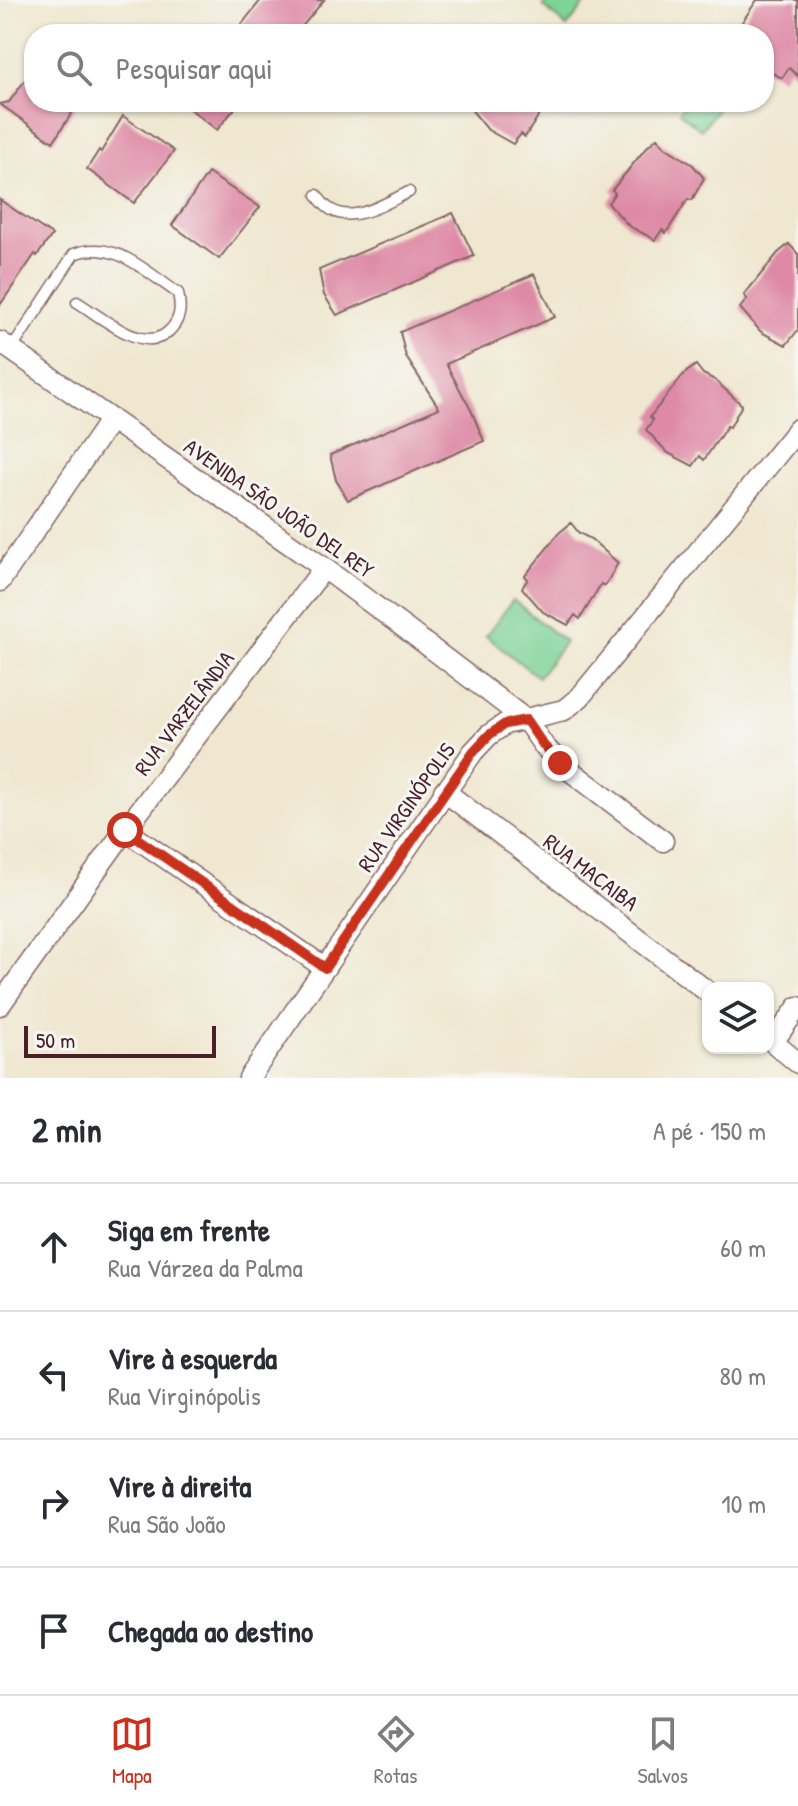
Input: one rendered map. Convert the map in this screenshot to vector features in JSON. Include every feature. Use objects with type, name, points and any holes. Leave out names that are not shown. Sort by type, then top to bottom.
[{"type":"street","name":"AVENIDA SÃO JOÃO DEL REY","points":[[6,346],[324,568],[526,720],[560,763],[663,841]]},
{"type":"street","points":[[0,581],[111,419]]},
{"type":"street","name":"RUA VIRGINÓPOLIS","points":[[249,1078],[444,791],[489,735],[505,724],[564,710],[580,697],[798,429]]},
{"type":"street","name":"RUA VARZELÂNDIA","points":[[0,1005],[8,978],[324,568]]},
{"type":"street","name":"RUA MACAIBA","points":[[444,791],[702,987]]},
{"type":"street","points":[[125,830],[325,968]]},
{"type":"street","points":[[774,1035],[798,1007]]},
{"type":"street","points":[[774,1043],[798,1063]]},
{"type":"lane","points":[[317,195],[326,209],[337,214],[353,215],[409,192]]},
{"type":"lane","points":[[6,346],[74,254],[87,249],[104,248],[120,255],[178,293],[181,309],[176,323],[166,335],[153,341],[136,338],[77,302]]},
{"type":"green space","points":[[548,0],[588,0],[569,24],[564,24],[543,6]]},
{"type":"green space","points":[[679,112],[715,112],[701,130]]},
{"type":"green space","points":[[513,600],[565,642],[538,677],[486,636]]},
{"type":"building","points":[[261,0],[324,0],[304,24],[242,24]]},
{"type":"building","points":[[757,0],[798,0],[798,76],[789,68],[782,78],[774,74],[774,24],[741,24]]},
{"type":"building","points":[[24,82],[24,112],[72,112],[53,142],[0,104],[9,102]]},
{"type":"building","points":[[194,112],[232,112],[217,130]]},
{"type":"building","points":[[473,112],[541,112],[525,137],[521,134],[513,144],[488,130]]},
{"type":"building","points":[[123,116],[174,151],[134,203],[87,169]]},
{"type":"building","points":[[657,138],[665,147],[693,165],[704,178],[692,200],[688,199],[666,233],[662,230],[655,240],[629,226],[608,203],[615,193],[612,190]]},
{"type":"building","points":[[208,173],[260,207],[219,259],[172,225]]},
{"type":"building","points":[[0,200],[52,235],[0,305]]},
{"type":"building","points":[[453,213],[474,256],[337,315],[324,295],[319,270]]},
{"type":"building","points":[[789,244],[798,254],[798,330],[786,345],[761,332],[740,308],[747,299],[744,295]]},
{"type":"building","points":[[534,274],[555,317],[446,364],[484,441],[348,500],[336,480],[330,455],[439,408],[406,357],[400,332]]},
{"type":"building","points":[[696,365],[742,405],[730,427],[727,426],[704,460],[700,456],[693,466],[668,453],[646,430],[653,420],[650,417],[684,374]]},
{"type":"building","points":[[571,523],[579,533],[591,539],[618,563],[580,619],[575,615],[568,625],[543,612],[522,588],[528,579],[525,576],[559,533]]},
{"type":"route","points":[[125,830],[325,968],[444,791],[489,735],[505,724],[526,720],[560,763]]}]
